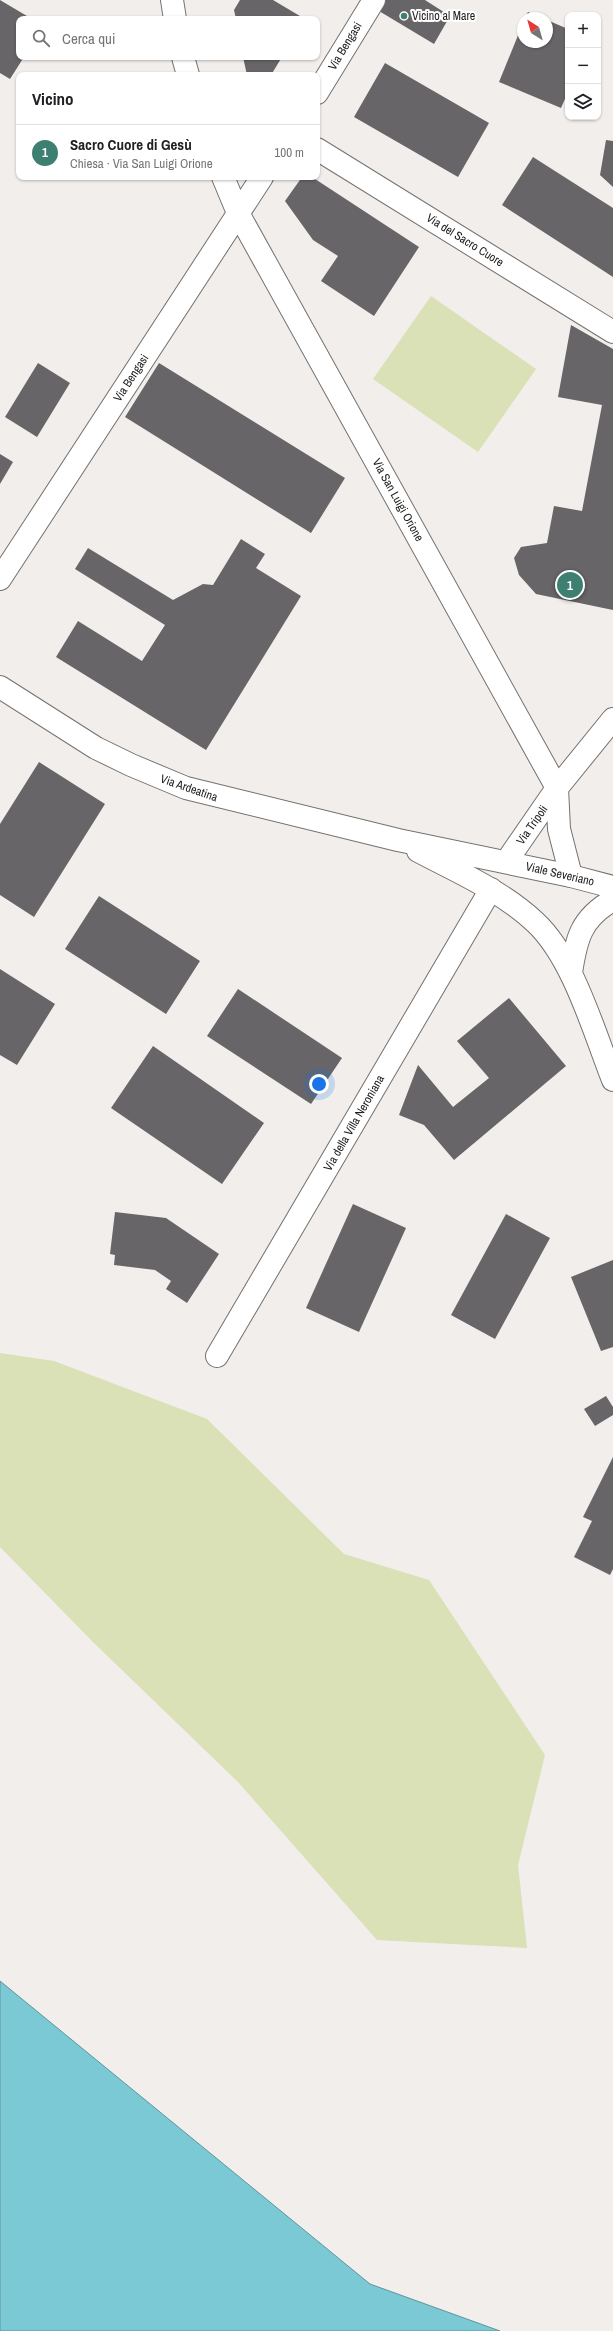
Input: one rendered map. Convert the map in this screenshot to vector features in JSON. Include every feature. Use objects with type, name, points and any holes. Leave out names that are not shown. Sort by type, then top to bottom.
[{"type":"street","points":[[172,0],[175,16]]},
{"type":"street","name":"Via Bengasi","points":[[320,88],[374,0]]},
{"type":"street","points":[[184,60],[187,72]]},
{"type":"street","name":"Via del Sacro Cuore","points":[[320,150],[613,332]]},
{"type":"street","name":"Via San Luigi Orione","points":[[224,180],[238,213],[557,788]]},
{"type":"street","name":"Via Bengasi","points":[[0,579],[260,180]]},
{"type":"street","name":"Via Ardeatina","points":[[0,687],[96,748],[174,784],[225,800],[398,840],[506,862]]},
{"type":"street","name":"Via Tripoli","points":[[506,862],[557,788],[613,719]]},
{"type":"street","name":"Via Tripoli","points":[[557,788],[559,829],[571,876]]},
{"type":"street","name":"Via Ardeatina","points":[[398,840],[491,889],[536,922],[556,948],[571,973],[613,1080]]},
{"type":"street","name":"Viale Severiano","points":[[506,862],[613,887]]},
{"type":"street","name":"Via della Villa Neroniana","points":[[217,1356],[491,889]]},
{"type":"street","points":[[571,973],[574,949],[582,928],[597,911],[613,900]]},
{"type":"green space","points":[[431,296],[536,369],[478,452],[373,379]]},
{"type":"green space","points":[[0,1353],[54,1361],[207,1419],[344,1554],[429,1580],[545,1755],[518,1865],[527,1948],[377,1940],[238,1782],[94,1643],[0,1547]]},
{"type":"water","points":[[0,1981],[370,2284],[500,2331],[0,2331]]},
{"type":"building","points":[[0,0],[27,16],[16,16],[16,60],[22,60],[10,79],[0,73]]},
{"type":"building","points":[[240,0],[273,0],[300,16],[235,16],[234,10]]},
{"type":"building","points":[[385,0],[425,0],[450,16],[434,44],[379,11]]},
{"type":"building","points":[[553,23],[565,28],[565,99],[561,108],[499,82],[517,38],[517,48],[553,48]]},
{"type":"building","points":[[244,60],[280,60],[273,72],[246,72]]},
{"type":"building","points":[[385,63],[489,123],[458,177],[354,117]]},
{"type":"building","points":[[606,140],[613,141],[613,187],[600,175]]},
{"type":"building","points":[[533,157],[613,208],[613,277],[502,205]]},
{"type":"building","points":[[300,180],[317,180],[419,247],[374,316],[321,281],[338,256],[313,240],[285,201]]},
{"type":"building","points":[[571,325],[613,349],[613,610],[536,594],[519,575],[514,558],[521,547],[547,543],[554,506],[582,511],[602,405],[558,397]]},
{"type":"building","points":[[38,363],[70,383],[37,437],[5,417]]},
{"type":"building","points":[[159,363],[345,478],[311,533],[125,417]]},
{"type":"building","points":[[0,454],[13,462],[0,484]]},
{"type":"building","points":[[241,539],[265,554],[256,568],[301,596],[206,750],[56,657],[78,621],[142,661],[165,625],[75,569],[88,548],[173,600],[203,584],[213,585]]},
{"type":"building","points":[[39,762],[105,804],[34,917],[0,895],[0,824]]},
{"type":"building","points":[[99,896],[200,961],[166,1014],[65,949]]},
{"type":"building","points":[[0,969],[55,1004],[17,1065],[0,1055]]},
{"type":"building","points":[[238,989],[342,1058],[311,1104],[207,1036]]},
{"type":"building","points":[[509,998],[566,1066],[454,1160],[424,1125],[399,1115],[418,1065],[453,1107],[489,1078],[457,1041]]},
{"type":"building","points":[[153,1046],[264,1123],[222,1184],[111,1108]]},
{"type":"building","points":[[353,1204],[406,1228],[359,1332],[306,1308]]},
{"type":"building","points":[[115,1212],[166,1218],[219,1254],[187,1303],[166,1289],[171,1281],[155,1270],[114,1265],[115,1255],[110,1254]]},
{"type":"building","points":[[506,1214],[550,1238],[495,1339],[451,1315]]},
{"type":"building","points":[[613,1260],[613,1347],[601,1351],[571,1277]]},
{"type":"building","points":[[606,1396],[613,1407],[613,1415],[595,1426],[584,1409]]},
{"type":"building","points":[[613,1457],[613,1569],[610,1575],[574,1557],[592,1521],[583,1517]]},
{"type":"place","name":"Vicino al Mare","points":[[404,16]]},
{"type":"place","name":"Sacro Cuore di Gesù","points":[[570,585]]}]
